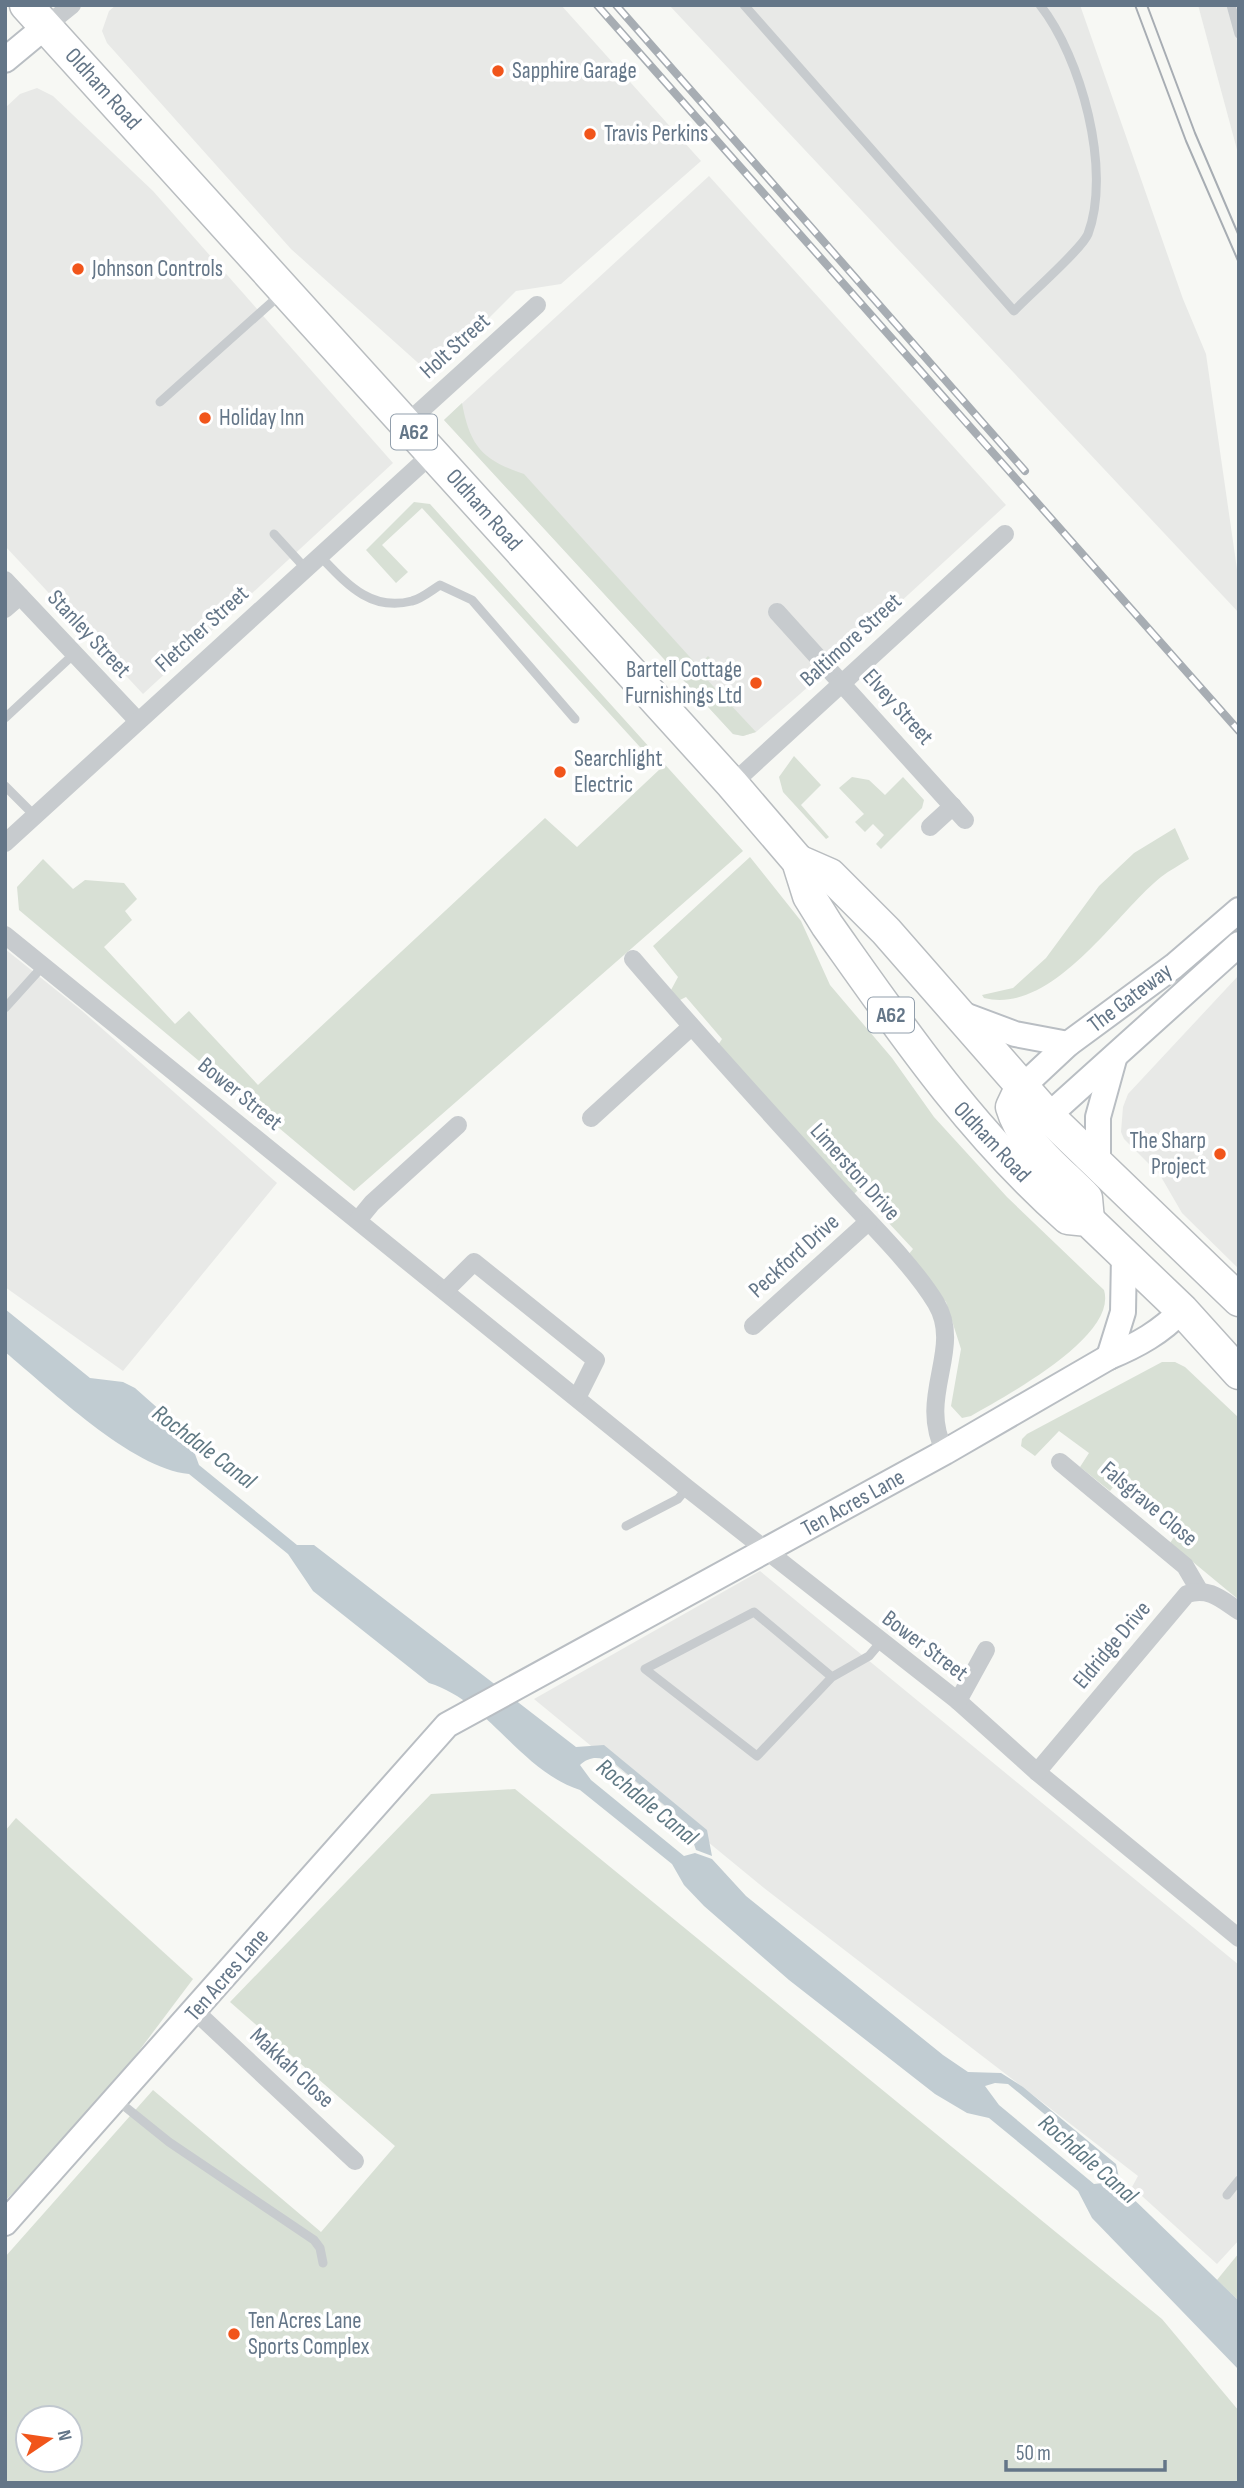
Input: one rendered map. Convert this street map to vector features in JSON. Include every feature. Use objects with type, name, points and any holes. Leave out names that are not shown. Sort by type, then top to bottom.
[{"type":"highway","name":"Oldham Road","points":[[36,16],[732,784],[798,861],[809,896],[827,925],[954,1102],[1086,1198],[1088,1220],[1124,1255]]},
{"type":"highway","name":"Oldham Road","points":[[798,861],[830,874],[886,931],[1021,1088],[1239,1300]]},
{"type":"highway","points":[[1014,1147],[1012,1107],[1021,1088]]},
{"type":"highway","points":[[1014,1147],[1048,1116]]},
{"type":"highway","points":[[1124,1255],[1182,1310],[1239,1373]]},
{"type":"highway","points":[[1182,1310],[1214,1276]]},
{"type":"street","points":[[5,60],[36,16],[72,5]]},
{"type":"street","name":"Holt Street","points":[[407,424],[537,305]]},
{"type":"street","name":"Fletcher Street","points":[[5,843],[433,453]]},
{"type":"street","name":"Baltimore Street","points":[[732,784],[1005,534]]},
{"type":"street","name":"Stanley Street","points":[[5,580],[138,721]]},
{"type":"street","points":[[5,609],[20,596]]},
{"type":"street","name":"Elvey Street","points":[[777,612],[965,820]]},
{"type":"street","points":[[930,827],[953,806]]},
{"type":"street","name":"The Gateway","points":[[1021,1088],[1068,1044],[1174,966],[1239,910]]},
{"type":"street","name":"Bower Street","points":[[5,934],[766,1552],[958,1701],[1037,1772],[1239,1938]]},
{"type":"street","name":"The Gateway","points":[[1048,1116],[1239,944]]},
{"type":"street","name":"Limerston Drive","points":[[633,959],[923,1286],[944,1321],[945,1345],[933,1408],[934,1428],[945,1452]]},
{"type":"street","points":[[959,1013],[1015,1034],[1068,1044]]},
{"type":"street","points":[[591,1118],[691,1027]]},
{"type":"street","points":[[1098,1163],[1098,1118],[1114,1059]]},
{"type":"street","points":[[358,1220],[372,1203],[458,1125]]},
{"type":"street","name":"Peckford Drive","points":[[753,1326],[868,1222]]},
{"type":"street","points":[[1109,1357],[1123,1312],[1124,1255]]},
{"type":"street","points":[[445,1291],[474,1262],[596,1360],[577,1398]]},
{"type":"street","name":"Ten Acres Lane","points":[[5,2222],[117,2100],[447,1725],[766,1552],[1109,1357],[1164,1329],[1182,1310]]},
{"type":"street","name":"Falsgrave Close","points":[[1060,1462],[1185,1566],[1199,1590]]},
{"type":"street","points":[[1199,1590],[1216,1594],[1239,1611]]},
{"type":"street","name":"Eldridge Drive","points":[[1037,1772],[1187,1594],[1199,1590]]},
{"type":"street","points":[[958,1701],[986,1650]]},
{"type":"street","name":"Makkah Close","points":[[195,2011],[355,2161]]},
{"type":"lane","points":[[744,5],[1014,311],[1087,236],[1098,187],[1084,99],[1074,63],[1052,21],[1040,5]]},
{"type":"lane","points":[[1231,5],[1239,34]]},
{"type":"lane","points":[[160,402],[285,290]]},
{"type":"lane","points":[[274,534],[306,569]]},
{"type":"lane","points":[[320,556],[347,585],[373,602],[412,601],[440,584],[472,600],[575,719]]},
{"type":"lane","points":[[5,718],[74,654]]},
{"type":"lane","points":[[5,786],[35,816]]},
{"type":"lane","points":[[5,1008],[43,966]]},
{"type":"lane","points":[[626,1526],[678,1499],[687,1488]]},
{"type":"lane","points":[[832,1677],[754,1612],[645,1669],[757,1756],[832,1677],[869,1657],[880,1643]]},
{"type":"lane","points":[[117,2100],[169,2142],[314,2240],[320,2248],[323,2263]]},
{"type":"lane","points":[[1227,2194],[1239,2180]]},
{"type":"shaded area","points":[[116,5],[561,5],[701,161],[561,284],[516,291],[438,369],[426,370],[291,249],[107,43],[102,31],[109,11]]},
{"type":"shaded area","points":[[669,5],[1080,5],[1183,299],[1206,354],[1239,583],[1239,613]]},
{"type":"shaded area","points":[[1198,5],[1239,5],[1239,157]]},
{"type":"shaded area","points":[[37,88],[53,96],[153,191],[393,463],[143,694],[5,546],[5,108],[20,94]]},
{"type":"shaded area","points":[[709,176],[1006,505],[800,694],[756,732],[743,736],[733,734],[444,420]]},
{"type":"shaded area","points":[[462,403],[469,430],[480,449],[498,463],[524,474],[698,666],[708,656],[712,660],[700,672],[756,732],[743,736],[733,734],[444,420]]},
{"type":"shaded area","points":[[414,502],[430,504],[743,851],[354,1191],[19,910],[17,887],[43,859],[73,889],[85,880],[124,883],[137,899],[125,911],[132,920],[104,947],[175,1024],[189,1011],[258,1085],[545,818],[577,847],[660,769],[422,508],[382,545],[408,572],[396,583],[366,550]]},
{"type":"shaded area","points":[[794,756],[821,785],[801,805],[829,837],[826,839],[783,792],[779,777]]},
{"type":"shaded area","points":[[852,777],[869,780],[885,795],[903,777],[924,800],[922,808],[881,849],[876,844],[884,835],[873,824],[865,832],[855,822],[864,814],[839,788]]},
{"type":"shaded area","points":[[1175,828],[1189,859],[1161,877],[1143,893],[1082,957],[1058,977],[1034,991],[1010,999],[984,998],[982,995],[1013,988],[1046,958],[1099,886],[1134,853]]},
{"type":"shaded area","points":[[750,857],[801,921],[830,985],[892,1058],[934,1117],[1007,1197],[1104,1290],[1104,1308],[1094,1327],[1077,1345],[1032,1380],[971,1416],[962,1418],[951,1406],[961,1349],[946,1302],[908,1255],[913,1249],[858,1190],[854,1194],[718,1045],[722,1039],[686,997],[678,1001],[671,990],[678,977],[653,946]]},
{"type":"shaded area","points":[[5,949],[81,1010],[277,1183],[123,1371],[5,1287]]},
{"type":"shaded area","points":[[1239,975],[1239,1269],[1182,1213],[1160,1175],[1124,1139],[1121,1132],[1123,1107],[1128,1094]]},
{"type":"shaded area","points":[[5,1309],[90,1378],[123,1382],[135,1388],[188,1435],[199,1465],[297,1545],[314,1545],[576,1747],[604,1745],[707,1830],[712,1856],[696,1850],[687,1824],[614,1763],[596,1758],[580,1765],[591,1780],[684,1856],[695,1853],[712,1859],[746,1896],[943,2055],[968,2072],[1001,2073],[1023,2087],[1116,2164],[1121,2187],[1239,2301],[1239,2370],[1092,2218],[1078,2191],[989,2118],[967,2113],[935,2094],[789,1980],[704,1906],[684,1885],[672,1864],[580,1790],[539,1768],[470,1705],[429,1683],[313,1591],[288,1554],[189,1474],[167,1469],[118,1443],[68,1406],[5,1352]],"holes":[[[995,2083],[1008,2084],[1101,2161],[1106,2178],[1103,2183],[1094,2184],[999,2105],[985,2086]]]},
{"type":"shaded area","points":[[1162,1362],[1175,1362],[1185,1367],[1239,1418],[1239,1600],[1170,1543],[1178,1531],[1119,1479],[1110,1491],[1080,1467],[1089,1453],[1059,1431],[1035,1456],[1021,1446],[1022,1439],[1027,1434]]},
{"type":"shaded area","points":[[760,1571],[1239,1965],[1239,2240],[1217,2264],[1132,2187],[1138,2176],[764,1888],[534,1699]]},
{"type":"shaded area","points":[[515,1789],[1162,2319],[1239,2411],[1239,2483],[5,2483],[5,2257],[153,2090],[321,2232],[395,2146],[230,2002],[431,1794]]},
{"type":"shaded area","points":[[16,1818],[193,1979],[96,2108],[5,2201],[5,1831]]},
{"type":"shaded area","points":[[1239,2253],[1239,2301],[1217,2280]]},
{"type":"tram line","points":[[1135,5],[1186,141],[1239,263]]},
{"type":"tram line","points":[[1147,5],[1195,133],[1239,236]]},
{"type":"railway","points":[[597,5],[1239,731]]},
{"type":"railway","points":[[616,5],[1025,471]]},
{"type":"place","name":"Sapphire Garage","points":[[498,71]]},
{"type":"place","name":"Travis Perkins","points":[[590,134]]},
{"type":"place","name":"Johnson Controls","points":[[78,269]]},
{"type":"place","name":"Holiday Inn","points":[[205,418]]},
{"type":"place","name":"Bartell Cottage Furnishings Ltd","points":[[756,683]]},
{"type":"place","name":"Searchlight Electric","points":[[560,772]]},
{"type":"place","name":"The Sharp Project","points":[[1220,1154]]},
{"type":"place","name":"Ten Acres Lane Sports Complex","points":[[234,2334]]},
{"type":"water label","name":"Rochdale Canal","points":[[204,1447]]},
{"type":"water label","name":"Rochdale Canal","points":[[647,1802]]},
{"type":"water label","name":"Rochdale Canal","points":[[1088,2159]]}]
